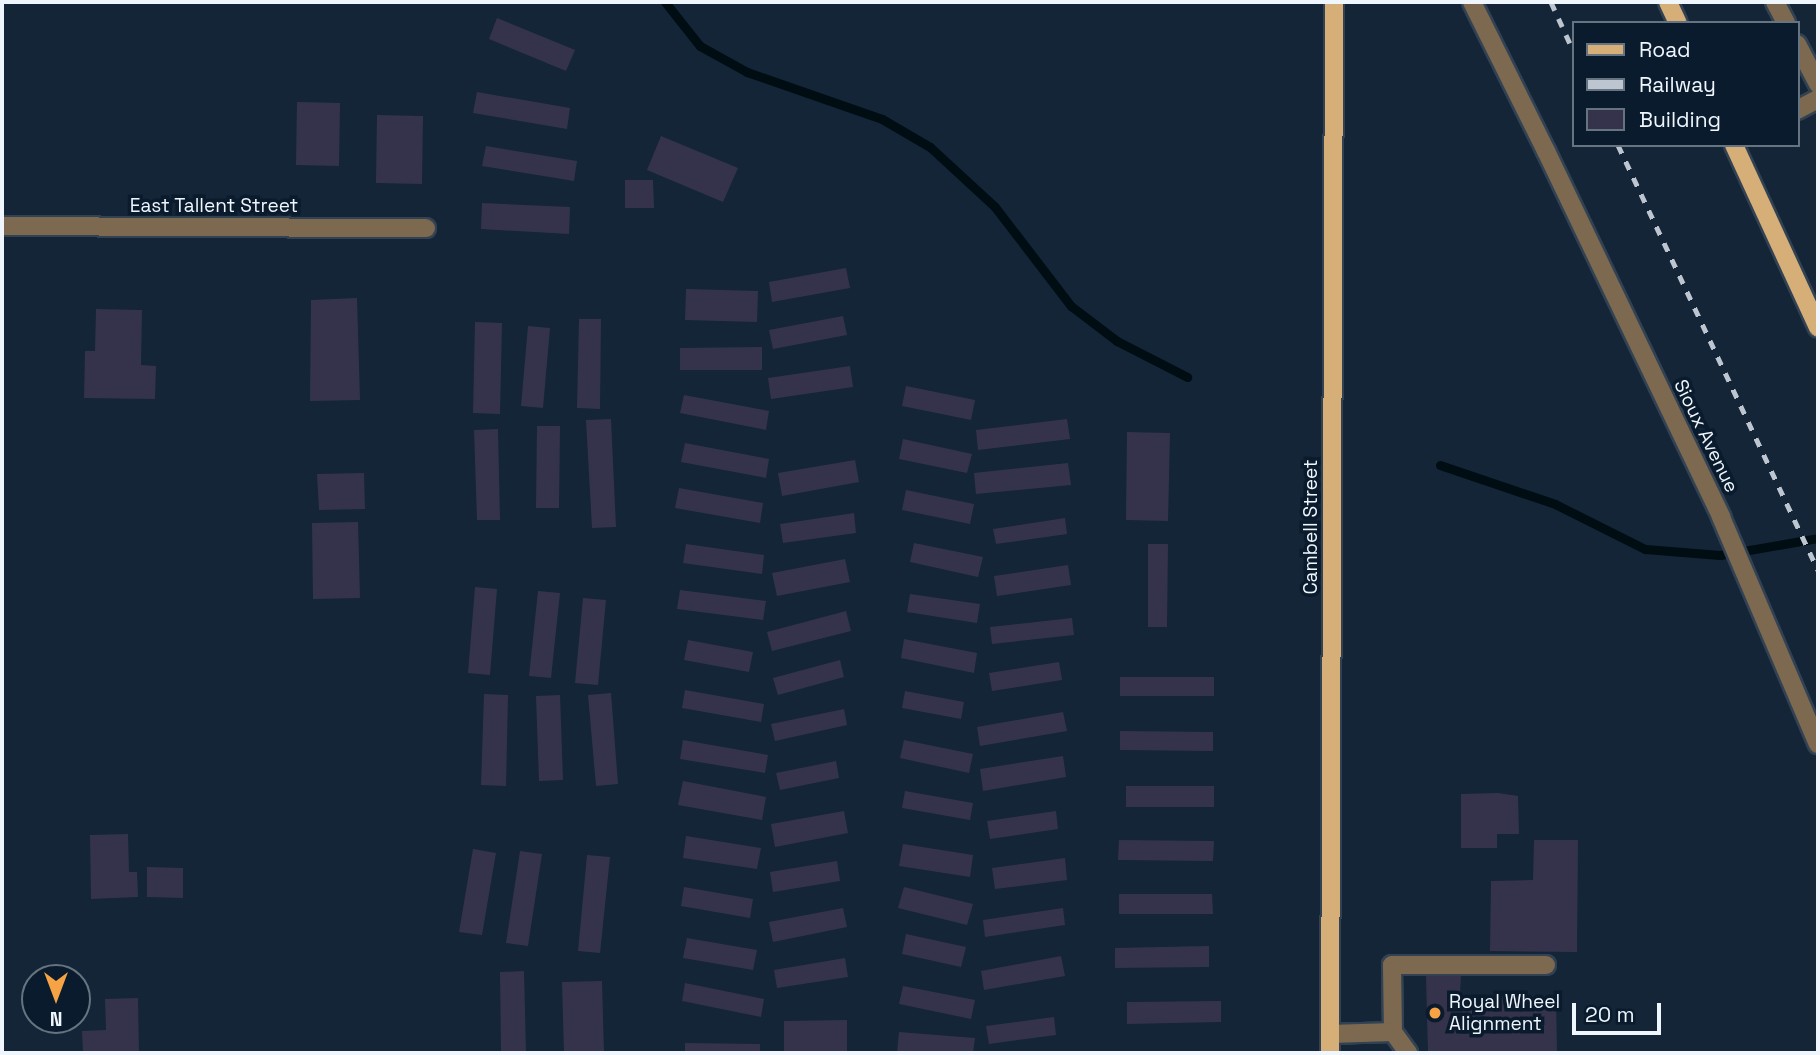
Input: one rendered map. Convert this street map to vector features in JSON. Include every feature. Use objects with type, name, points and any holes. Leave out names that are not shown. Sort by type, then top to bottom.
[{"type":"main road","name":"Cambell Street","points":[[1330,1053],[1334,2]]},
{"type":"main road","points":[[1668,2],[1677,21]]},
{"type":"main road","points":[[1735,147],[1818,328]]},
{"type":"street","name":"Sioux Avenue","points":[[1472,2],[1721,517],[1818,744]]},
{"type":"street","points":[[1775,2],[1785,21]]},
{"type":"street","points":[[1799,48],[1818,84]]},
{"type":"street","points":[[1799,109],[1818,99]]},
{"type":"street","name":"East Tallent Street","points":[[2,226],[426,228]]},
{"type":"street","points":[[1408,1053],[1393,1032],[1392,965],[1546,965]]},
{"type":"street","points":[[1330,1034],[1393,1032]]},
{"type":"building","points":[[497,18],[575,50],[566,71],[489,39]]},
{"type":"building","points":[[477,92],[570,108],[567,129],[473,113]]},
{"type":"building","points":[[297,102],[340,103],[339,166],[296,165]]},
{"type":"building","points":[[377,115],[423,116],[422,184],[376,183]]},
{"type":"building","points":[[661,136],[738,168],[723,202],[647,170]]},
{"type":"building","points":[[486,146],[577,161],[574,181],[482,166]]},
{"type":"building","points":[[625,180],[653,180],[654,208],[625,208]]},
{"type":"building","points":[[482,203],[570,207],[569,234],[481,229]]},
{"type":"building","points":[[846,268],[850,288],[772,302],[769,282]]},
{"type":"building","points":[[686,289],[758,291],[757,322],[685,320]]},
{"type":"building","points":[[357,298],[360,400],[310,401],[311,300]]},
{"type":"building","points":[[96,309],[142,310],[141,365],[156,366],[155,399],[84,398],[85,351],[95,351]]},
{"type":"building","points":[[843,316],[847,335],[773,349],[769,330]]},
{"type":"building","points":[[579,319],[601,319],[600,409],[577,408]]},
{"type":"building","points":[[475,322],[502,323],[500,414],[473,413]]},
{"type":"building","points":[[528,326],[550,328],[543,408],[521,406]]},
{"type":"building","points":[[762,347],[762,370],[680,370],[680,348]]},
{"type":"building","points":[[850,366],[853,387],[771,399],[768,378]]},
{"type":"building","points":[[906,386],[975,400],[971,420],[902,406]]},
{"type":"building","points":[[684,395],[769,411],[766,430],[680,413]]},
{"type":"building","points":[[611,419],[616,527],[592,528],[586,420]]},
{"type":"building","points":[[1067,419],[1070,439],[978,450],[976,430]]},
{"type":"building","points":[[537,426],[560,426],[559,508],[536,508]]},
{"type":"building","points":[[498,429],[500,520],[477,520],[474,430]]},
{"type":"building","points":[[1127,432],[1170,433],[1168,521],[1126,520]]},
{"type":"building","points":[[903,439],[972,454],[967,473],[899,459]]},
{"type":"building","points":[[685,443],[769,459],[766,478],[681,462]]},
{"type":"building","points":[[855,460],[859,482],[782,496],[778,473]]},
{"type":"building","points":[[1068,463],[1071,485],[976,494],[974,473]]},
{"type":"building","points":[[364,473],[365,509],[319,510],[317,474]]},
{"type":"building","points":[[679,488],[763,503],[760,523],[675,508]]},
{"type":"building","points":[[906,490],[974,504],[970,524],[902,510]]},
{"type":"building","points":[[854,513],[856,533],[783,543],[780,524]]},
{"type":"building","points":[[1065,518],[1067,534],[996,544],[993,529]]},
{"type":"building","points":[[358,522],[360,598],[313,599],[312,523]]},
{"type":"building","points":[[914,543],[983,557],[978,577],[910,562]]},
{"type":"building","points":[[686,544],[764,555],[762,574],[683,563]]},
{"type":"building","points":[[1148,544],[1168,544],[1167,627],[1148,627]]},
{"type":"building","points":[[845,559],[850,582],[777,596],[772,573]]},
{"type":"building","points":[[1068,565],[1071,585],[997,596],[994,576]]},
{"type":"building","points":[[475,587],[497,589],[490,675],[468,673]]},
{"type":"building","points":[[680,590],[766,601],[763,620],[677,609]]},
{"type":"building","points":[[538,591],[560,593],[551,678],[529,676]]},
{"type":"building","points":[[910,594],[980,604],[977,623],[907,612]]},
{"type":"building","points":[[583,598],[606,600],[598,685],[575,683]]},
{"type":"building","points":[[846,611],[851,631],[772,651],[767,632]]},
{"type":"building","points":[[1072,618],[1074,635],[992,644],[990,627]]},
{"type":"building","points":[[904,639],[977,653],[974,673],[901,658]]},
{"type":"building","points":[[688,640],[753,652],[749,672],[684,660]]},
{"type":"building","points":[[840,660],[844,677],[778,695],[773,678]]},
{"type":"building","points":[[1059,662],[1062,680],[992,691],[989,673]]},
{"type":"building","points":[[1120,677],[1214,677],[1214,696],[1120,696]]},
{"type":"building","points":[[685,690],[764,704],[761,722],[682,708]]},
{"type":"building","points":[[905,691],[964,702],[961,719],[902,708]]},
{"type":"building","points":[[611,693],[618,784],[596,786],[588,695]]},
{"type":"building","points":[[484,694],[508,695],[506,786],[481,785]]},
{"type":"building","points":[[560,695],[563,780],[539,781],[536,696]]},
{"type":"building","points":[[844,709],[847,725],[775,741],[771,724]]},
{"type":"building","points":[[1063,712],[1067,731],[980,746],[977,727]]},
{"type":"building","points":[[1120,731],[1213,732],[1213,751],[1120,750]]},
{"type":"building","points":[[683,740],[768,755],[765,773],[680,759]]},
{"type":"building","points":[[904,740],[973,754],[969,773],[900,758]]},
{"type":"building","points":[[1063,756],[1066,777],[983,791],[980,769]]},
{"type":"building","points":[[836,761],[839,778],[780,790],[776,773]]},
{"type":"building","points":[[683,781],[766,797],[762,820],[678,805]]},
{"type":"building","points":[[1126,786],[1214,786],[1214,807],[1126,807]]},
{"type":"building","points":[[905,791],[973,803],[970,820],[902,808]]},
{"type":"building","points":[[1498,793],[1518,796],[1519,834],[1497,834],[1497,848],[1461,848],[1461,794]]},
{"type":"building","points":[[844,811],[848,833],[775,847],[771,824]]},
{"type":"building","points":[[1056,811],[1058,829],[990,839],[987,821]]},
{"type":"building","points":[[128,834],[129,872],[137,872],[138,897],[91,899],[90,835]]},
{"type":"building","points":[[686,836],[761,848],[757,869],[683,858]]},
{"type":"building","points":[[1119,840],[1214,841],[1213,861],[1118,860]]},
{"type":"building","points":[[1534,840],[1578,840],[1577,952],[1490,951],[1491,881],[1533,880]]},
{"type":"building","points":[[903,844],[973,855],[970,877],[899,866]]},
{"type":"building","points":[[473,849],[496,853],[482,935],[459,932]]},
{"type":"building","points":[[520,851],[542,854],[528,946],[506,943]]},
{"type":"building","points":[[587,855],[610,857],[600,953],[578,951]]},
{"type":"building","points":[[1065,858],[1067,880],[995,889],[992,868]]},
{"type":"building","points":[[837,861],[840,881],[773,892],[770,872]]},
{"type":"building","points":[[147,867],[183,868],[183,898],[147,897]]},
{"type":"building","points":[[684,887],[753,899],[750,918],[681,906]]},
{"type":"building","points":[[904,887],[973,904],[967,925],[898,908]]},
{"type":"building","points":[[1119,894],[1212,894],[1213,914],[1119,914]]},
{"type":"building","points":[[843,908],[847,927],[773,942],[769,922]]},
{"type":"building","points":[[1063,908],[1065,925],[985,937],[983,920]]},
{"type":"building","points":[[906,934],[966,947],[961,967],[902,954]]},
{"type":"building","points":[[687,938],[757,950],[753,970],[683,958]]},
{"type":"building","points":[[1209,946],[1209,967],[1115,968],[1115,948]]},
{"type":"building","points":[[1061,956],[1065,976],[984,990],[981,971]]},
{"type":"building","points":[[845,958],[848,977],[777,988],[774,970]]},
{"type":"building","points":[[524,971],[526,1053],[501,1053],[500,972]]},
{"type":"building","points":[[1461,974],[1460,995],[1556,996],[1557,1053],[1428,1053],[1426,975]]},
{"type":"building","points":[[602,981],[604,1053],[564,1053],[562,982]]},
{"type":"building","points":[[685,983],[764,999],[761,1017],[682,1001]]},
{"type":"building","points":[[903,986],[975,1000],[971,1019],[899,1004]]},
{"type":"building","points":[[138,998],[139,1053],[83,1053],[82,1034],[106,1030],[105,999]]},
{"type":"building","points":[[1221,1001],[1221,1022],[1127,1024],[1127,1002]]},
{"type":"building","points":[[1054,1017],[1056,1035],[989,1044],[986,1026]]},
{"type":"building","points":[[847,1020],[847,1053],[784,1053],[784,1021]]},
{"type":"building","points":[[899,1032],[975,1038],[973,1053],[897,1053]]},
{"type":"building","points":[[685,1043],[760,1044],[760,1053],[685,1053]]},
{"type":"waterway","points":[[665,2],[700,46],[747,72],[882,119],[930,147],[995,207],[1071,306],[1117,341],[1187,377]]},
{"type":"waterway","points":[[1440,465],[1555,504],[1645,549],[1720,555],[1818,538]]},
{"type":"railway","points":[[1551,2],[1572,48]]},
{"type":"railway","points":[[1619,147],[1818,570]]},
{"type":"place","name":"Royal Wheel Alignment","points":[[1435,1013]]}]
